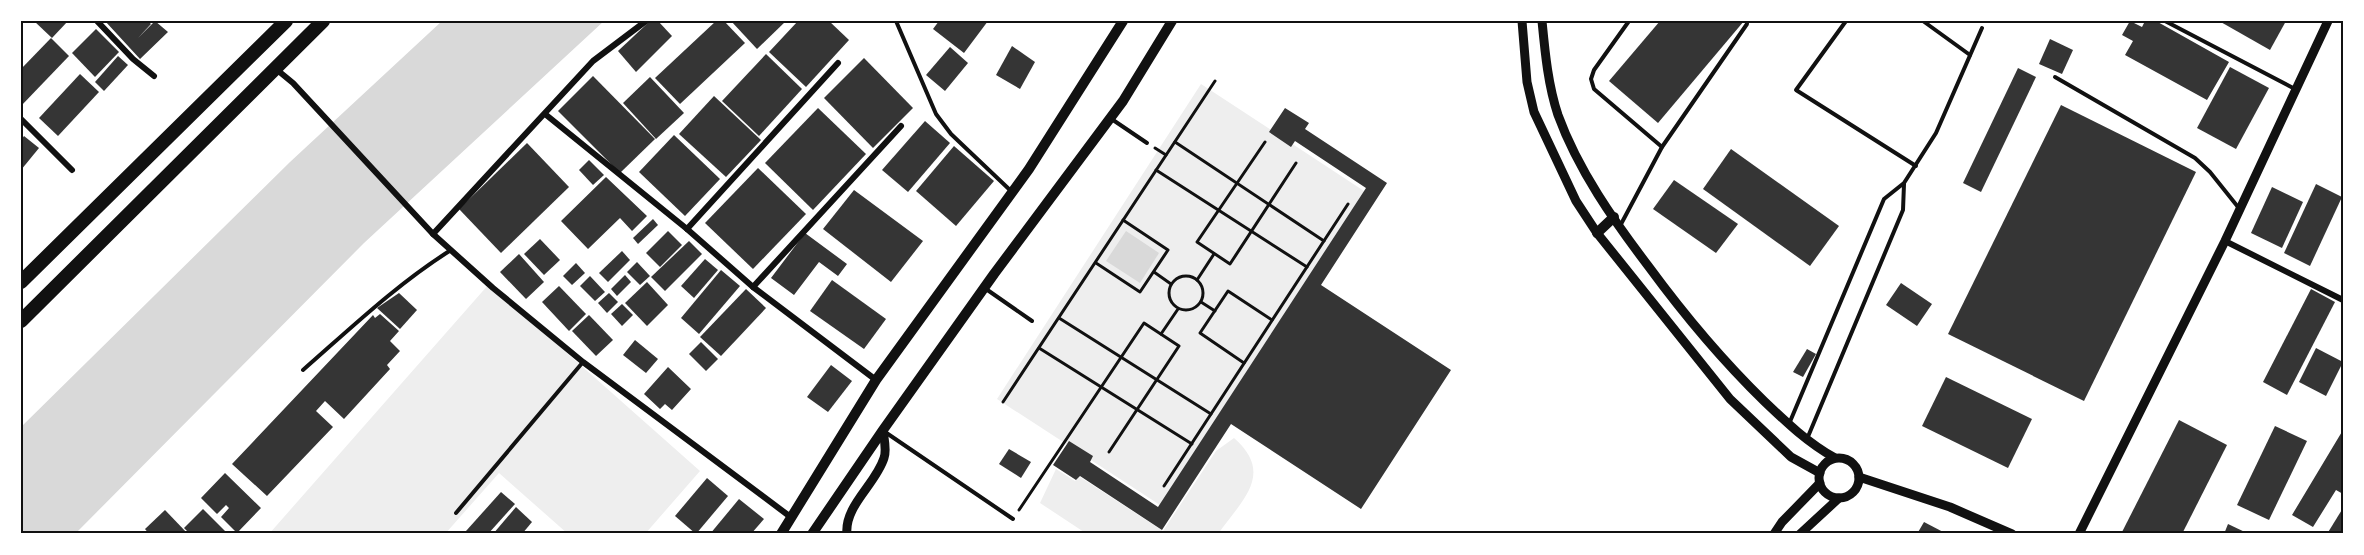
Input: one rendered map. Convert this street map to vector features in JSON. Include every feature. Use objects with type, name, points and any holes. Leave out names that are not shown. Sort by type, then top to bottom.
[{"type":"highway","points":[[21,282],[286,21]]},
{"type":"highway","points":[[21,321],[323,21]]},
{"type":"main road","points":[[785,533],[876,380],[1012,191],[1123,21]]},
{"type":"main road","points":[[812,534],[984,288],[1123,101],[1172,21]]},
{"type":"main road","points":[[1597,232],[1617,222]]},
{"type":"street","points":[[97,21],[133,59],[154,76]]},
{"type":"street","points":[[433,234],[593,61],[646,21]]},
{"type":"street","points":[[1522,21],[1527,82],[1534,112],[1576,201],[1597,232],[1730,399],[1791,457],[1820,478],[1827,494],[1839,498]]},
{"type":"street","points":[[1542,21],[1546,60],[1558,114],[1576,155],[1617,222],[1686,317],[1725,363],[1806,440],[1835,458],[1851,462],[1858,471],[1858,483],[1852,494],[1839,498],[1800,534]]},
{"type":"street","points":[[2079,534],[2225,241],[2328,21]]},
{"type":"street","points":[[687,229],[838,63]]},
{"type":"street","points":[[276,69],[293,83],[433,234],[583,362],[792,518]]},
{"type":"street","points":[[545,114],[687,229],[753,287],[876,380]]},
{"type":"street","points":[[21,118],[72,170]]},
{"type":"street","points":[[753,287],[901,126]]},
{"type":"street","points":[[2225,241],[2343,300]]},
{"type":"street","points":[[847,534],[846,525],[854,508],[872,482],[885,456],[883,430]]},
{"type":"street","points":[[1774,534],[1820,478],[1825,464],[1835,458]]},
{"type":"street","points":[[1859,477],[1950,507],[2012,534]]},
{"type":"lane","points":[[896,21],[936,114],[951,134],[1012,191]]},
{"type":"lane","points":[[1629,21],[1594,70],[1591,79],[1593,89],[1662,147]]},
{"type":"lane","points":[[1846,21],[1796,90],[1916,166]]},
{"type":"lane","points":[[1923,21],[1970,55]]},
{"type":"lane","points":[[2165,21],[2296,90]]},
{"type":"lane","points":[[1617,222],[1662,147],[1747,24]]},
{"type":"lane","points":[[1789,425],[1884,199],[1904,183],[1936,133],[1982,28]]},
{"type":"lane","points":[[2055,77],[2195,158],[2210,171],[2240,208]]},
{"type":"lane","points":[[1110,118],[1147,142]]},
{"type":"lane","points":[[1806,440],[1903,210],[1904,183]]},
{"type":"lane","points":[[303,370],[382,300],[426,266],[452,250]]},
{"type":"lane","points":[[984,288],[1032,321]]},
{"type":"lane","points":[[456,513],[583,362]]},
{"type":"lane","points":[[883,430],[1013,519]]},
{"type":"path","points":[[1003,402],[1215,81]]},
{"type":"path","points":[[1175,142],[1324,241]]},
{"type":"path","points":[[1265,142],[1197,242],[1214,254],[1230,264],[1296,163]]},
{"type":"path","points":[[1156,170],[1307,267]]},
{"type":"path","points":[[1164,486],[1348,204]]},
{"type":"path","points":[[1095,262],[1140,292],[1154,273],[1168,250],[1123,220]]},
{"type":"path","points":[[1197,280],[1214,254]]},
{"type":"path","points":[[1154,273],[1172,284]]},
{"type":"path","points":[[1182,276],[1193,277],[1203,290],[1201,302],[1192,310],[1178,309],[1169,298],[1172,284],[1182,276]]},
{"type":"path","points":[[1244,363],[1200,333],[1228,291],[1272,320]]},
{"type":"path","points":[[1201,302],[1215,311]]},
{"type":"path","points":[[1161,334],[1178,309]]},
{"type":"path","points":[[1059,318],[1211,414]]},
{"type":"path","points":[[1013,519],[1144,323],[1179,346],[1109,452]]},
{"type":"path","points":[[1039,348],[1192,444]]},
{"type":"shaded area","points":[[442,21],[604,21],[364,243],[75,534],[21,534],[21,427],[290,162]]},
{"type":"shaded area","points":[[1201,84],[1364,191],[1160,505],[997,399]]},
{"type":"shaded area","points":[[1126,231],[1159,253],[1140,283],[1106,261]]},
{"type":"shaded area","points":[[489,284],[700,471],[645,534],[568,534],[499,473],[445,534],[269,534]]},
{"type":"shaded area","points":[[1234,438],[1246,451],[1252,463],[1253,475],[1244,498],[1218,534],[1087,534],[1040,503],[1056,469],[1075,481],[1080,477],[1163,531],[1216,451]]},
{"type":"building","points":[[34,21],[68,21],[52,38]]},
{"type":"building","points":[[105,21],[148,21],[151,24],[138,38],[155,21],[168,32],[140,59]]},
{"type":"building","points":[[650,21],[658,21],[672,36],[636,72],[618,51]]},
{"type":"building","points":[[716,21],[724,21],[745,43],[680,104],[655,78]]},
{"type":"building","points":[[731,21],[786,21],[757,49]]},
{"type":"building","points":[[798,21],[829,21],[849,40],[806,87],[769,52]]},
{"type":"building","points":[[939,21],[988,21],[964,53],[933,29]]},
{"type":"building","points":[[1660,21],[1744,21],[1658,123],[1609,81]]},
{"type":"building","points":[[2130,21],[2142,27],[2145,21],[2156,21],[2229,62],[2207,100],[2125,55],[2133,41],[2122,35]]},
{"type":"building","points":[[2219,21],[2286,21],[2270,50]]},
{"type":"building","points":[[96,29],[119,52],[95,77],[72,53]]},
{"type":"building","points":[[51,38],[69,56],[21,106],[21,69]]},
{"type":"building","points":[[2050,39],[2073,50],[2062,74],[2039,64]]},
{"type":"building","points":[[1012,46],[1035,62],[1020,89],[996,75]]},
{"type":"building","points":[[950,47],[968,63],[945,91],[926,75]]},
{"type":"building","points":[[766,54],[802,89],[759,136],[722,101]]},
{"type":"building","points":[[118,56],[128,65],[104,91],[95,82]]},
{"type":"building","points":[[864,58],[913,108],[873,148],[824,98]]},
{"type":"building","points":[[2230,67],[2269,88],[2236,149],[2197,128]]},
{"type":"building","points":[[2018,68],[2036,77],[1981,192],[1963,183]]},
{"type":"building","points":[[80,74],[99,92],[58,136],[39,118]]},
{"type":"building","points":[[593,76],[655,139],[620,173],[558,111]]},
{"type":"building","points":[[650,77],[684,113],[656,139],[623,103]]},
{"type":"building","points":[[714,96],[761,140],[726,177],[679,134]]},
{"type":"building","points":[[2061,105],[2196,172],[2084,401],[1948,334]]},
{"type":"building","points":[[818,108],[866,154],[813,210],[765,163]]},
{"type":"building","points":[[1285,108],[1309,123],[1305,129],[1387,183],[1321,285],[1451,370],[1361,509],[1231,424],[1162,530],[1080,476],[1076,480],[1053,465],[1069,441],[1093,456],[1090,462],[1158,507],[1366,188],[1295,141],[1291,147],[1269,132]]},
{"type":"building","points":[[925,121],[950,143],[908,192],[882,170]]},
{"type":"building","points":[[674,135],[720,179],[685,216],[639,172]]},
{"type":"building","points":[[24,136],[39,148],[21,170],[21,140]]},
{"type":"building","points":[[527,143],[569,187],[501,253],[459,209]]},
{"type":"building","points":[[954,146],[994,181],[956,226],[916,191]]},
{"type":"building","points":[[1731,149],[1839,226],[1810,266],[1703,189]]},
{"type":"building","points":[[589,160],[604,175],[593,185],[579,170]]},
{"type":"building","points":[[758,168],[806,214],[753,269],[705,223]]},
{"type":"building","points":[[606,177],[647,216],[632,231],[620,218],[588,249],[561,221]]},
{"type":"building","points":[[1674,180],[1738,224],[1716,253],[1653,209]]},
{"type":"building","points":[[2316,184],[2342,197],[2310,266],[2284,253]]},
{"type":"building","points":[[2272,187],[2303,202],[2282,248],[2251,233]]},
{"type":"building","points":[[854,190],[923,241],[891,282],[823,229]]},
{"type":"building","points":[[653,219],[658,225],[638,244],[633,238]]},
{"type":"building","points":[[668,231],[682,245],[660,267],[646,253]]},
{"type":"building","points":[[805,233],[847,264],[838,276],[819,262],[794,295],[771,278]]},
{"type":"building","points":[[540,239],[560,260],[544,275],[524,254]]},
{"type":"building","points":[[689,241],[702,254],[665,291],[651,277]]},
{"type":"building","points":[[622,251],[630,260],[608,282],[599,273]]},
{"type":"building","points":[[519,254],[544,282],[526,299],[500,272]]},
{"type":"building","points":[[705,259],[718,270],[694,298],[681,286]]},
{"type":"building","points":[[637,262],[650,276],[640,285],[627,272]]},
{"type":"building","points":[[576,263],[585,273],[572,285],[563,276]]},
{"type":"building","points":[[721,270],[740,286],[699,334],[681,318]]},
{"type":"building","points":[[625,275],[631,282],[617,296],[611,289]]},
{"type":"building","points":[[590,276],[605,292],[595,301],[580,286]]},
{"type":"building","points":[[832,280],[886,319],[864,349],[810,311]]},
{"type":"building","points":[[647,282],[668,305],[647,326],[625,303]]},
{"type":"building","points":[[1901,283],[1932,304],[1917,326],[1886,305]]},
{"type":"building","points":[[559,286],[586,314],[569,331],[542,302]]},
{"type":"building","points":[[746,289],[766,308],[721,356],[700,337]]},
{"type":"building","points":[[2311,289],[2335,302],[2287,395],[2263,382]]},
{"type":"building","points":[[399,293],[417,310],[400,329],[377,308]]},
{"type":"building","points":[[609,293],[618,302],[607,313],[598,303]]},
{"type":"building","points":[[622,304],[633,315],[622,326],[611,314]]},
{"type":"building","points":[[380,314],[399,331],[390,341],[400,351],[387,365],[390,369],[344,419],[325,401],[316,411],[333,427],[267,496],[232,464],[373,315],[375,318]]},
{"type":"building","points":[[589,315],[613,340],[596,356],[572,331]]},
{"type":"building","points":[[635,340],[658,359],[646,373],[623,355]]},
{"type":"building","points":[[701,342],[718,359],[706,371],[689,354]]},
{"type":"building","points":[[2316,348],[2343,362],[2326,396],[2299,382]]},
{"type":"building","points":[[1807,349],[1816,354],[1803,377],[1793,372]]},
{"type":"building","points":[[831,365],[852,381],[828,412],[807,397]]},
{"type":"building","points":[[668,367],[691,389],[672,410],[665,404],[660,409],[644,394]]},
{"type":"building","points":[[1946,377],[2032,419],[2008,468],[1922,426]]},
{"type":"building","points":[[2179,420],[2227,445],[2182,534],[2121,534]]},
{"type":"building","points":[[2275,426],[2307,441],[2269,520],[2237,505]]},
{"type":"building","points":[[2343,430],[2343,494],[2336,490],[2313,527],[2292,515]]},
{"type":"building","points":[[1009,449],[1031,462],[1021,478],[999,464]]},
{"type":"building","points":[[225,473],[261,508],[237,533],[221,517],[229,508],[226,505],[217,514],[201,498]]},
{"type":"building","points":[[707,478],[728,496],[696,534],[675,516]]},
{"type":"building","points":[[501,492],[515,504],[488,534],[469,534],[466,531]]},
{"type":"building","points":[[739,499],[764,519],[751,534],[710,534]]},
{"type":"building","points":[[516,507],[532,522],[522,534],[493,534]]},
{"type":"building","points":[[2343,508],[2343,534],[2327,534]]},
{"type":"building","points":[[203,509],[228,534],[190,534],[184,528]]},
{"type":"building","points":[[165,510],[188,534],[149,534],[145,529]]},
{"type":"building","points":[[1924,522],[1947,534],[1917,534]]},
{"type":"building","points":[[2228,524],[2249,534],[2224,534]]}]
